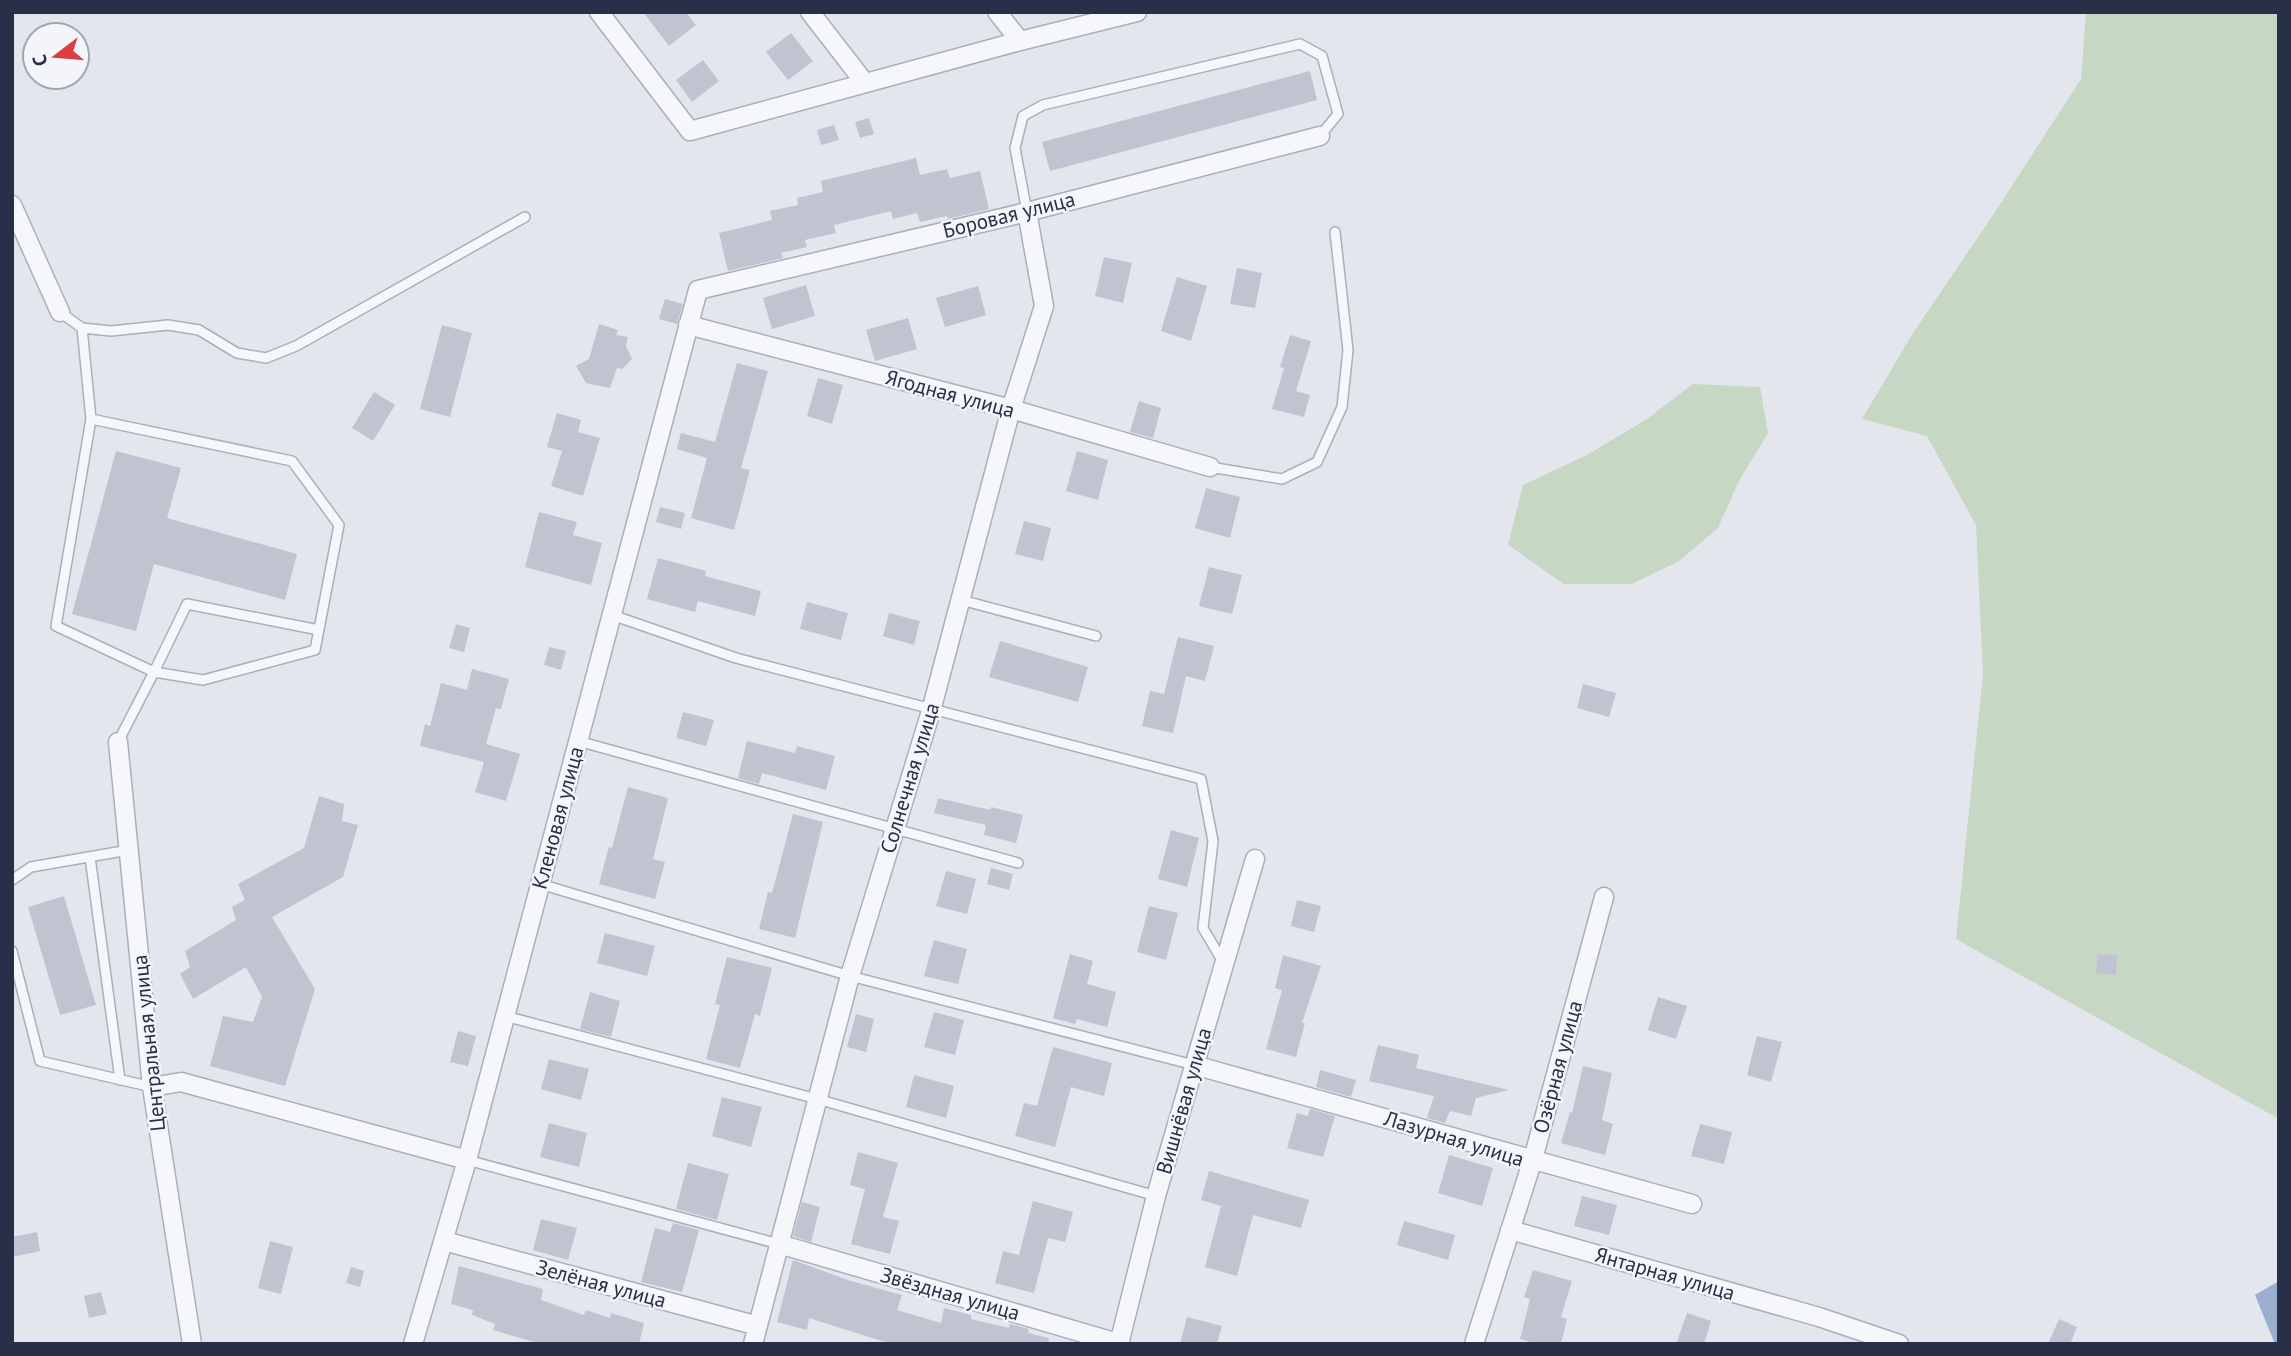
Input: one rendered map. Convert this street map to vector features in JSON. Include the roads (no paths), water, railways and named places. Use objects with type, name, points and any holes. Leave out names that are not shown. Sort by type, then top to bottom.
[{"type":"street","points":[[599,12],[690,131],[1137,12]]},
{"type":"street","points":[[810,12],[865,83]]},
{"type":"street","points":[[997,12],[1020,41]]},
{"type":"street","name":"Боровая улица","points":[[698,290],[1027,212],[1320,136]]},
{"type":"street","points":[[12,205],[60,312]]},
{"type":"street","name":"Солнечная улица","points":[[755,1335],[850,976],[931,711],[1011,409],[1044,306],[1027,212]]},
{"type":"street","name":"Кленовая улица","points":[[413,1344],[467,1160],[698,290]]},
{"type":"street","name":"Ягодная улица","points":[[688,325],[1011,409],[1210,467]]},
{"type":"street","name":"Центральная улица","points":[[118,742],[152,1087],[192,1344]]},
{"type":"street","name":"Вишнёвая улица","points":[[1120,1344],[1156,1196],[1255,859]]},
{"type":"street","name":"Озёрная улица","points":[[1604,897],[1533,1159],[1692,1204]]},
{"type":"street","name":"Лазурная улица","points":[[1194,1065],[1533,1159],[1475,1344]]},
{"type":"street","points":[[152,1087],[180,1082],[467,1160]]},
{"type":"street","name":"Янтарная улица","points":[[1510,1230],[1819,1317],[1899,1344]]},
{"type":"street","name":"Зелёная улица","points":[[444,1241],[755,1335]]},
{"type":"street","name":"Звёздная улица","points":[[779,1244],[1120,1344]]},
{"type":"lane","points":[[1027,212],[1015,148],[1023,116],[1043,105],[1300,44],[1322,57],[1338,114],[1320,136]]},
{"type":"lane","points":[[60,312],[82,328],[111,331],[168,325],[199,330],[237,353],[266,358],[296,346],[525,217]]},
{"type":"lane","points":[[1210,467],[1282,479],[1317,462],[1342,407],[1348,350],[1335,232]]},
{"type":"lane","points":[[82,328],[91,419],[56,626],[154,672],[203,680],[315,650],[339,526],[292,461],[91,419]]},
{"type":"lane","points":[[961,600],[1097,636]]},
{"type":"lane","points":[[118,742],[187,604],[318,630]]},
{"type":"lane","points":[[612,615],[736,658],[931,711],[1201,779],[1213,841],[1203,928],[1224,963]]},
{"type":"lane","points":[[578,741],[1018,863]]},
{"type":"lane","points":[[12,880],[31,867],[129,850]]},
{"type":"lane","points":[[90,857],[120,1080]]},
{"type":"lane","points":[[540,884],[850,976],[1194,1065]]},
{"type":"lane","points":[[12,951],[40,1062],[152,1087]]},
{"type":"lane","points":[[505,1016],[817,1099],[1156,1196]]},
{"type":"lane","points":[[467,1160],[779,1244]]},
{"type":"water","points":[[2279,1281],[2279,1344],[2275,1344],[2255,1295]]}]
